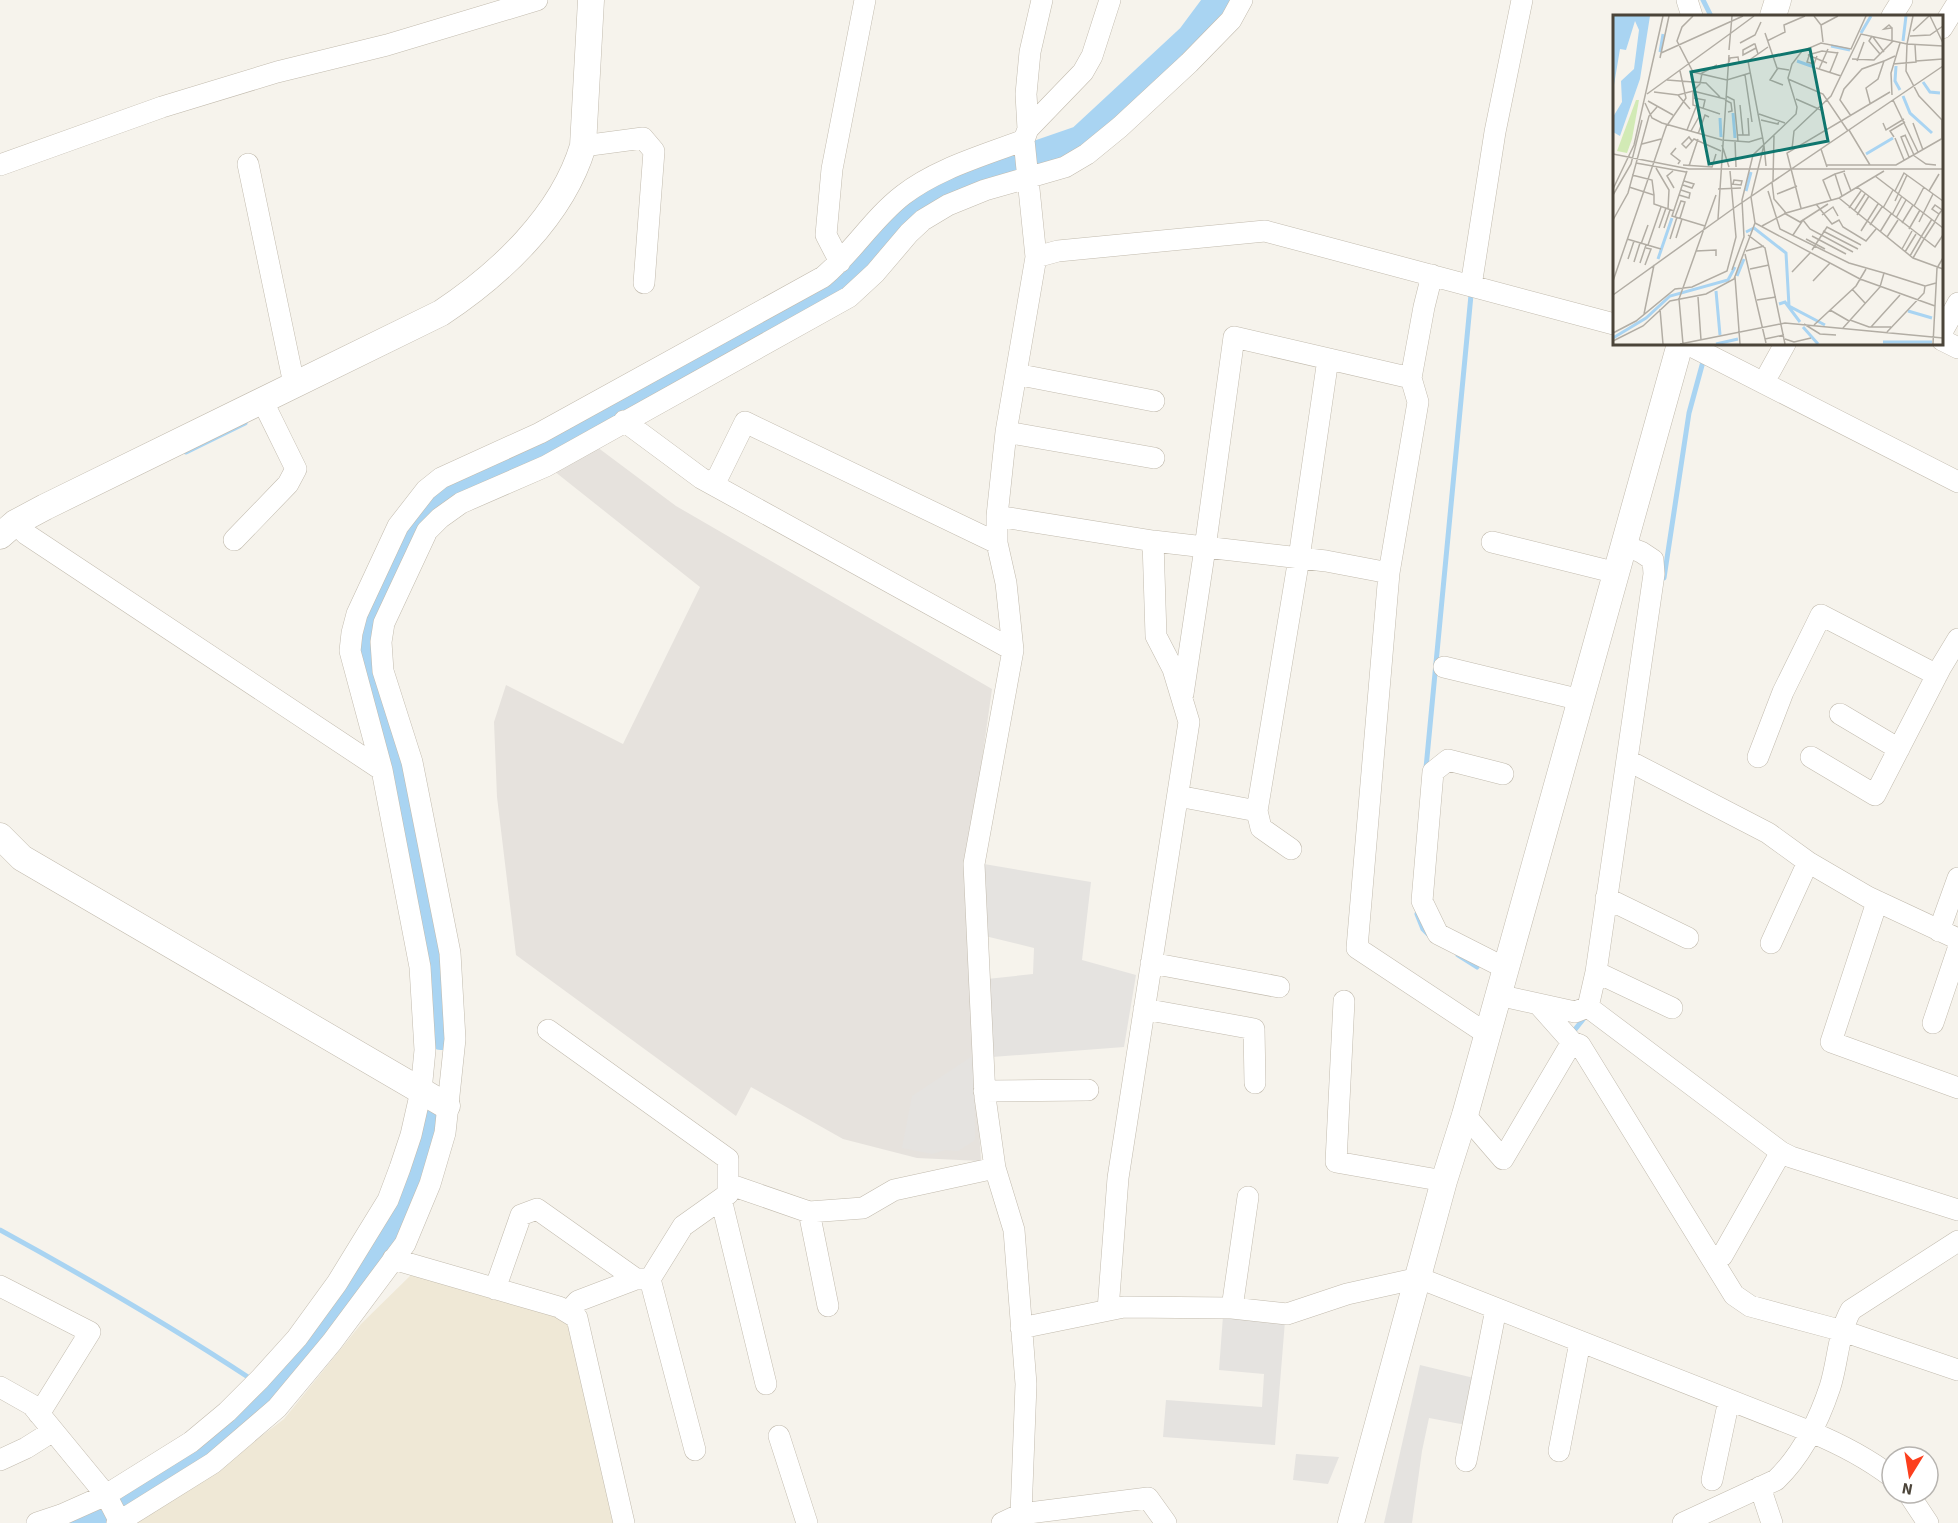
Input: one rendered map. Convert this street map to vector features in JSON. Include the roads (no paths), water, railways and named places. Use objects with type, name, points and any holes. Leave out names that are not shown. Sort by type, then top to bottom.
[{"type":"street","points":[[0,165],[172,104],[277,72],[387,45],[537,0]]},
{"type":"street","points":[[15,531],[265,407],[294,384],[441,313],[472,292],[502,267],[536,229],[559,198],[578,163],[583,146],[591,0]]},
{"type":"street","points":[[840,280],[826,235],[832,169],[865,0]]},
{"type":"street","points":[[1042,0],[1030,52],[1026,94],[1026,154],[1036,257],[1006,432],[997,516],[997,543],[1006,583],[1012,650],[974,864],[984,1091],[995,1168],[1014,1230],[1026,1384],[1011,1518],[1148,1498],[1171,1523]]},
{"type":"street","points":[[114,1512],[227,1412],[297,1338],[337,1283],[388,1200],[411,1135],[421,1090],[425,1050],[420,968],[382,770],[351,651],[352,633],[357,615],[399,526],[426,490],[441,478],[540,433],[823,277],[840,280],[875,273],[923,220],[966,197],[1026,154],[1092,56],[1110,0]]},
{"type":"street","points":[[37,1523],[61,1515],[114,1512],[213,1463],[277,1408],[332,1342],[405,1244],[430,1184],[445,1133],[455,1039],[450,953],[412,762],[383,671],[381,642],[384,623],[427,531],[461,503],[546,466],[624,422],[840,280],[887,209],[903,195],[943,171],[1026,154],[1065,167],[1087,154],[1120,127],[1189,63],[1231,20],[1242,0]]},
{"type":"street","points":[[1471,286],[1495,132],[1522,0]]},
{"type":"street","points":[[1687,0],[1692,15]]},
{"type":"street","points":[[1773,15],[1778,0]]},
{"type":"street","points":[[1893,15],[1902,0]]},
{"type":"street","points":[[1943,25],[1958,2]]},
{"type":"street","points":[[583,146],[643,138],[654,151],[644,283]]},
{"type":"street","points":[[248,164],[294,384]]},
{"type":"street","points":[[1036,257],[1058,251],[1265,231],[1613,324]]},
{"type":"street","points":[[1432,275],[1411,378],[1418,402],[1389,573],[1358,948],[1487,1034]]},
{"type":"street","points":[[1943,329],[1958,303]]},
{"type":"street","points":[[1182,700],[1234,336],[1411,378]]},
{"type":"street","points":[[1943,341],[1958,348]]},
{"type":"street","points":[[1351,1523],[1444,1181],[1465,1115],[1680,345]]},
{"type":"street","points":[[1690,345],[1767,376],[1958,482]]},
{"type":"street","points":[[1767,376],[1784,345]]},
{"type":"street","points":[[1291,849],[1261,828],[1257,811],[1299,558],[1328,359]]},
{"type":"street","points":[[1016,374],[1154,401]]},
{"type":"street","points":[[234,540],[288,484],[296,469],[265,407]]},
{"type":"street","points":[[624,422],[714,485],[1012,650]]},
{"type":"street","points":[[714,485],[745,422],[997,543]]},
{"type":"street","points":[[1006,432],[1154,458]]},
{"type":"street","points":[[997,516],[1153,542],[1299,558],[1389,573]]},
{"type":"street","points":[[15,531],[382,770]]},
{"type":"street","points":[[1108,1310],[1119,1178],[1189,722],[1173,669],[1156,636],[1153,542]]},
{"type":"street","points":[[1492,542],[1617,573]]},
{"type":"street","points":[[1498,995],[1575,1012],[1588,1007],[1601,974],[1632,762],[1654,574],[1653,560],[1641,552],[1624,546]]},
{"type":"street","points":[[1758,757],[1784,692],[1821,615],[1937,675]]},
{"type":"street","points":[[1811,757],[1875,795],[1958,639]]},
{"type":"street","points":[[1444,667],[1581,700]]},
{"type":"street","points":[[1840,714],[1899,749]]},
{"type":"street","points":[[1503,774],[1448,760],[1433,772],[1422,901],[1438,934],[1505,968]]},
{"type":"street","points":[[1632,762],[1768,833],[1808,862],[1877,902],[1948,935],[1958,878]]},
{"type":"street","points":[[1178,796],[1257,811]]},
{"type":"street","points":[[0,836],[22,858],[447,1106]]},
{"type":"street","points":[[1771,943],[1808,862]]},
{"type":"street","points":[[1612,900],[1688,939]]},
{"type":"street","points":[[1877,902],[1831,1042],[1958,1088]]},
{"type":"street","points":[[1933,1023],[1958,949]]},
{"type":"street","points":[[1151,963],[1279,987]]},
{"type":"street","points":[[1601,974],[1672,1008]]},
{"type":"street","points":[[1344,1001],[1336,1162],[1444,1181]]},
{"type":"street","points":[[1540,1006],[1572,1042],[1580,1045],[1734,1295],[1750,1306],[1844,1326],[1958,1370]]},
{"type":"street","points":[[1588,1007],[1781,1152],[1958,1210]]},
{"type":"street","points":[[1144,1009],[1254,1029],[1255,1083]]},
{"type":"street","points":[[548,1030],[728,1159],[724,1191],[766,1384]]},
{"type":"street","points":[[1465,1115],[1503,1159],[1572,1042]]},
{"type":"street","points":[[984,1091],[1088,1090]]},
{"type":"street","points":[[1722,1256],[1781,1152]]},
{"type":"street","points":[[724,1191],[809,1212],[863,1208],[894,1190],[995,1168]]},
{"type":"street","points":[[568,1312],[578,1301],[643,1279],[683,1226],[724,1191]]},
{"type":"street","points":[[1232,1308],[1248,1197]]},
{"type":"street","points":[[495,1289],[521,1215],[537,1209],[643,1279],[695,1450]]},
{"type":"street","points":[[809,1212],[828,1306]]},
{"type":"street","points":[[1683,1523],[1776,1480],[1786,1470],[1811,1432],[1830,1387],[1844,1326],[1851,1310],[1958,1241]]},
{"type":"street","points":[[393,1258],[559,1307],[577,1318],[624,1523]]},
{"type":"street","points":[[1021,1328],[1124,1307],[1232,1308],[1287,1314],[1347,1294],[1419,1278],[1811,1432],[1842,1445],[1880,1468]]},
{"type":"street","points":[[0,1286],[90,1332],[39,1414]]},
{"type":"street","points":[[1466,1461],[1496,1309]]},
{"type":"street","points":[[1559,1451],[1580,1342]]},
{"type":"street","points":[[0,1387],[32,1406],[114,1512]]},
{"type":"street","points":[[1712,1480],[1729,1400]]},
{"type":"street","points":[[0,1460],[26,1448],[53,1431]]},
{"type":"street","points":[[779,1436],[807,1523]]},
{"type":"street","points":[[1760,1487],[1772,1523]]},
{"type":"street","points":[[1916,1505],[1928,1523]]},
{"type":"waterway","points":[[441,1034],[430,930],[399,774],[371,674],[365,640],[375,608],[421,519],[442,496],[561,444],[680,373],[846,281],[919,202],[941,190],[1082,141],[1192,39],[1221,0]]},
{"type":"waterway","points":[[1703,0],[1710,15]]},
{"type":"waterway","points":[[1426,768],[1471,295]]},
{"type":"waterway","points":[[1664,578],[1689,413],[1704,358]]},
{"type":"waterway","points":[[186,452],[245,423]]},
{"type":"waterway","points":[[392,773],[399,774]]},
{"type":"waterway","points":[[1417,914],[1423,929],[1429,935]]},
{"type":"waterway","points":[[1458,955],[1477,967]]},
{"type":"waterway","points":[[1573,1032],[1585,1017]]},
{"type":"waterway","points":[[86,1523],[105,1515],[212,1446],[264,1400],[304,1355],[342,1305],[392,1226],[419,1165],[432,1112]]},
{"type":"waterway","points":[[0,1230],[127,1302],[251,1379]]},
{"type":"waterway","points":[[261,1395],[264,1400]]}]
